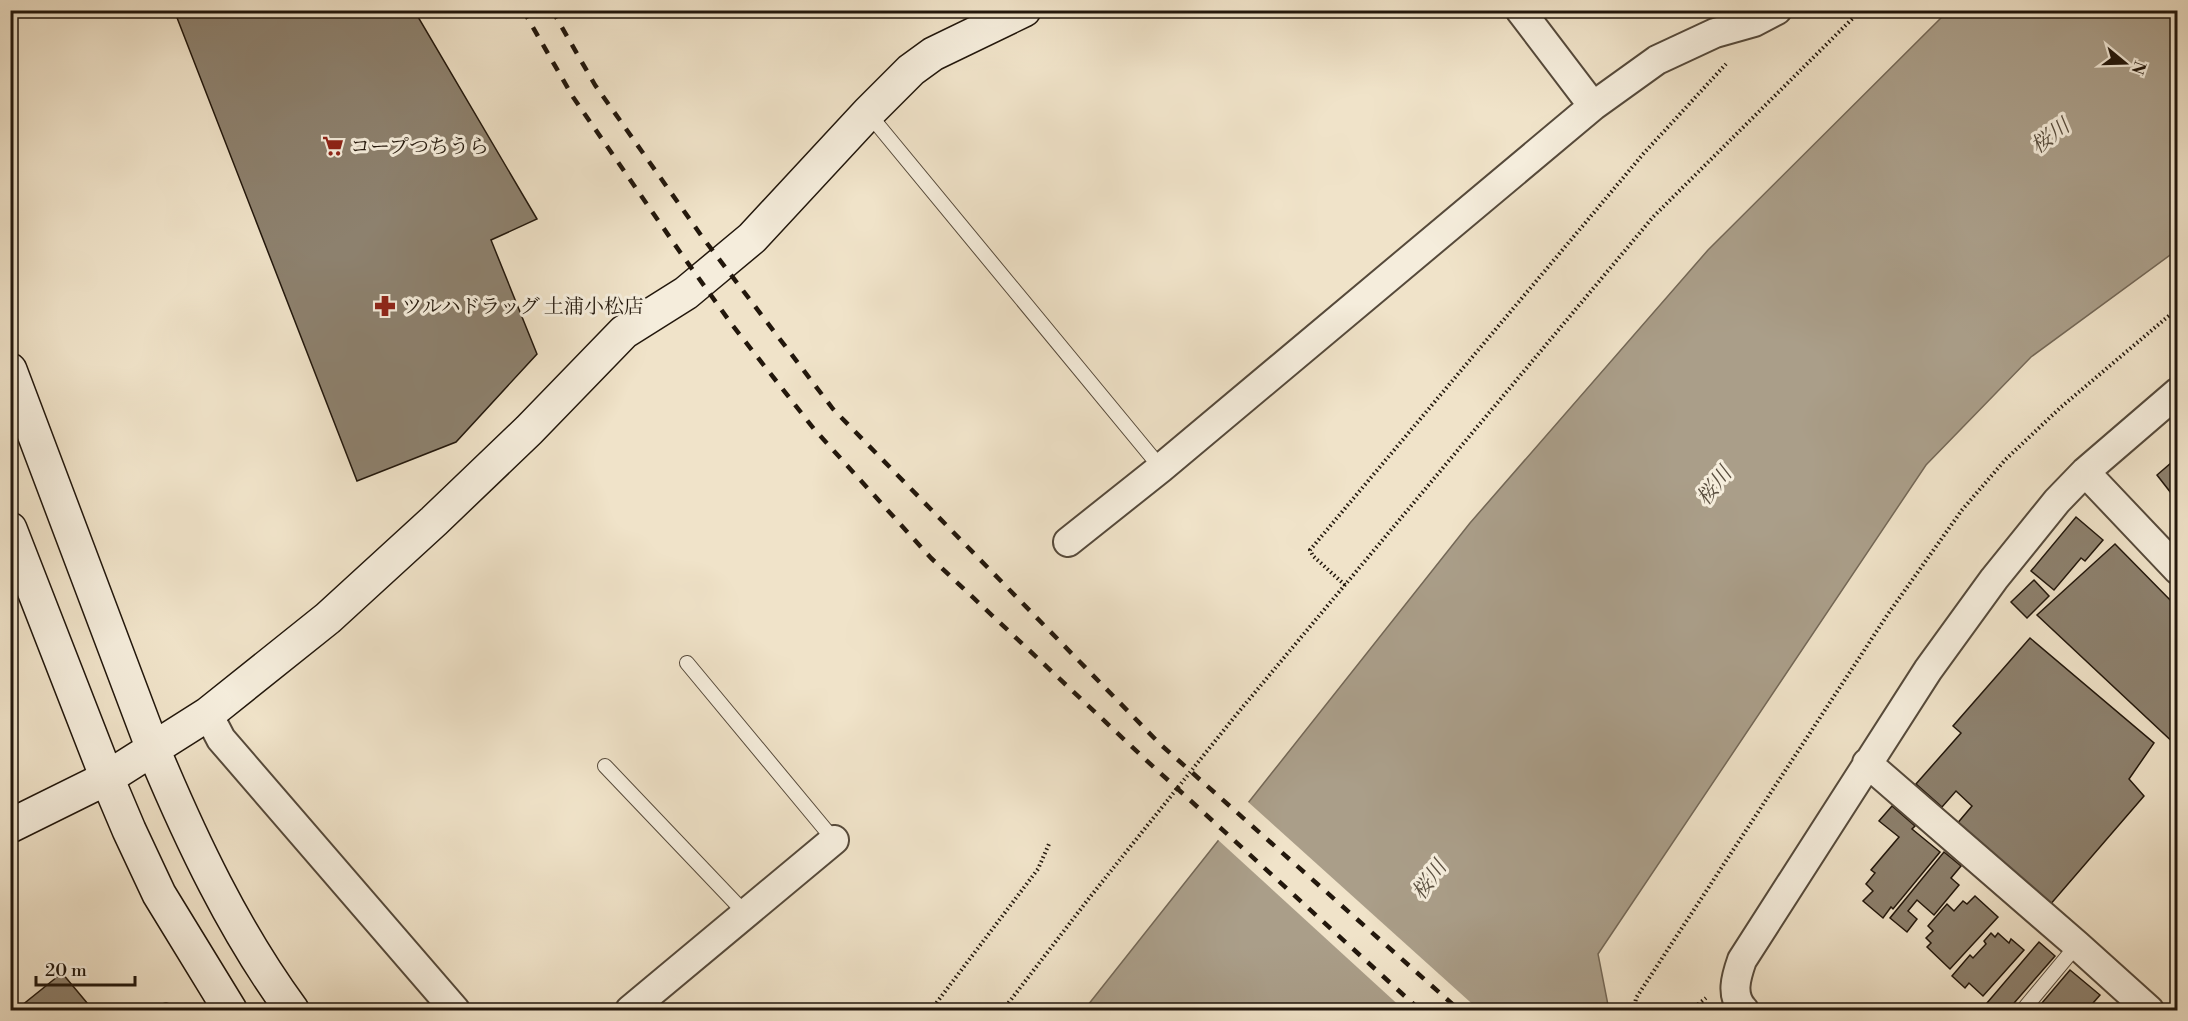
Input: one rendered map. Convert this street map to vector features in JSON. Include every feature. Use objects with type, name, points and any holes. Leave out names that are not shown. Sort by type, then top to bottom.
[{"type":"street","points":[[11,824],[107,778],[208,714],[328,618],[528,430],[624,332],[686,294],[752,238],[911,70],[933,54],[1024,10]]},
{"type":"street","points":[[1520,10],[1593,106]]},
{"type":"street","points":[[1068,542],[1161,468],[1593,106],[1657,60],[1715,33],[1766,16]]},
{"type":"street","points":[[10,370],[177,807],[240,930],[292,1011]]},
{"type":"street","points":[[1744,1011],[1735,994],[1736,978],[1742,960],[1928,670],[1994,579],[2057,501],[2085,472],[2178,392]]},
{"type":"street","points":[[2085,472],[2178,570]]},
{"type":"street","points":[[10,529],[107,778],[159,894],[230,1011]]},
{"type":"street","points":[[208,714],[221,739],[454,1011]]},
{"type":"street","points":[[1867,764],[2077,945],[2149,1011]]},
{"type":"street","points":[[630,1011],[834,840]]},
{"type":"lane","points":[[868,113],[1161,468]]},
{"type":"lane","points":[[687,663],[834,840]]},
{"type":"lane","points":[[605,766],[746,914]]},
{"type":"lane","points":[[2023,1011],[2077,945]]},
{"type":"path","points":[[1003,1011],[1090,897],[1221,733],[1653,217],[1861,10]]},
{"type":"path","points":[[1345,585],[1313,556],[1310,550],[1644,153],[1731,59],[1766,16]]},
{"type":"path","points":[[1634,1011],[1636,998],[1875,634],[1962,510],[2005,460],[2037,430],[2178,309]]},
{"type":"path","points":[[931,1011],[1038,869],[1049,844]]},
{"type":"water","name":"桜川","points":[[1948,11],[2177,11],[2177,250],[2031,357],[1926,465],[1598,954],[1609,1010],[1084,1010],[1470,523],[1708,250]]},
{"type":"pier","points":[[1247,801],[1479,1010],[1404,1010],[1217,839]]},
{"type":"building","points":[[174,10],[414,10],[537,219],[491,240],[537,354],[456,442],[357,481]]},
{"type":"building","points":[[2178,457],[2178,502],[2157,475]]},
{"type":"building","points":[[2076,517],[2103,540],[2085,561],[2081,558],[2054,590],[2031,571]]},
{"type":"building","points":[[2115,544],[2178,608],[2178,747],[2037,615]]},
{"type":"building","points":[[2034,580],[2049,596],[2027,618],[2011,602]]},
{"type":"building","points":[[2030,638],[2154,743],[2129,779],[2144,796],[2049,906],[1956,825],[1972,806],[1956,791],[1942,807],[1916,784],[1961,733],[1953,726]]},
{"type":"building","points":[[1892,806],[1915,826],[1912,829],[1940,852],[1883,918],[1863,901],[1873,891],[1866,884],[1875,873],[1871,870],[1899,837],[1879,821]]},
{"type":"building","points":[[1944,852],[1961,866],[1951,878],[1959,885],[1934,915],[1917,900],[1908,911],[1917,919],[1907,932],[1890,918]]},
{"type":"building","points":[[1975,896],[1998,917],[1950,969],[1927,947],[1931,943],[1926,938],[1933,931],[1928,926],[1947,904],[1954,911],[1963,901],[1967,904]]},
{"type":"building","points":[[1991,933],[1995,937],[1998,933],[2009,943],[2011,939],[2024,950],[1983,996],[1969,983],[1965,988],[1952,976],[1970,955],[1973,958],[1986,944],[1984,941]]},
{"type":"building","points":[[2039,942],[2055,956],[2008,1010],[1981,1010]]},
{"type":"building","points":[[2070,970],[2100,995],[2087,1010],[2036,1010]]},
{"type":"building","points":[[62,973],[93,1010],[16,1010]]},
{"type":"waterway","points":[[161,1010],[166,1007]]},
{"type":"railway","points":[[523,10],[573,97],[680,252],[733,326],[814,429],[931,558],[1146,760],[1420,1010]]},
{"type":"railway","points":[[552,10],[595,85],[703,238],[833,409],[1160,744],[1459,1010]]},
{"type":"place","name":"コープつちうら","points":[[333,146]]},
{"type":"place","name":"ツルハドラッグ 土浦小松店","points":[[385,306]]}]
